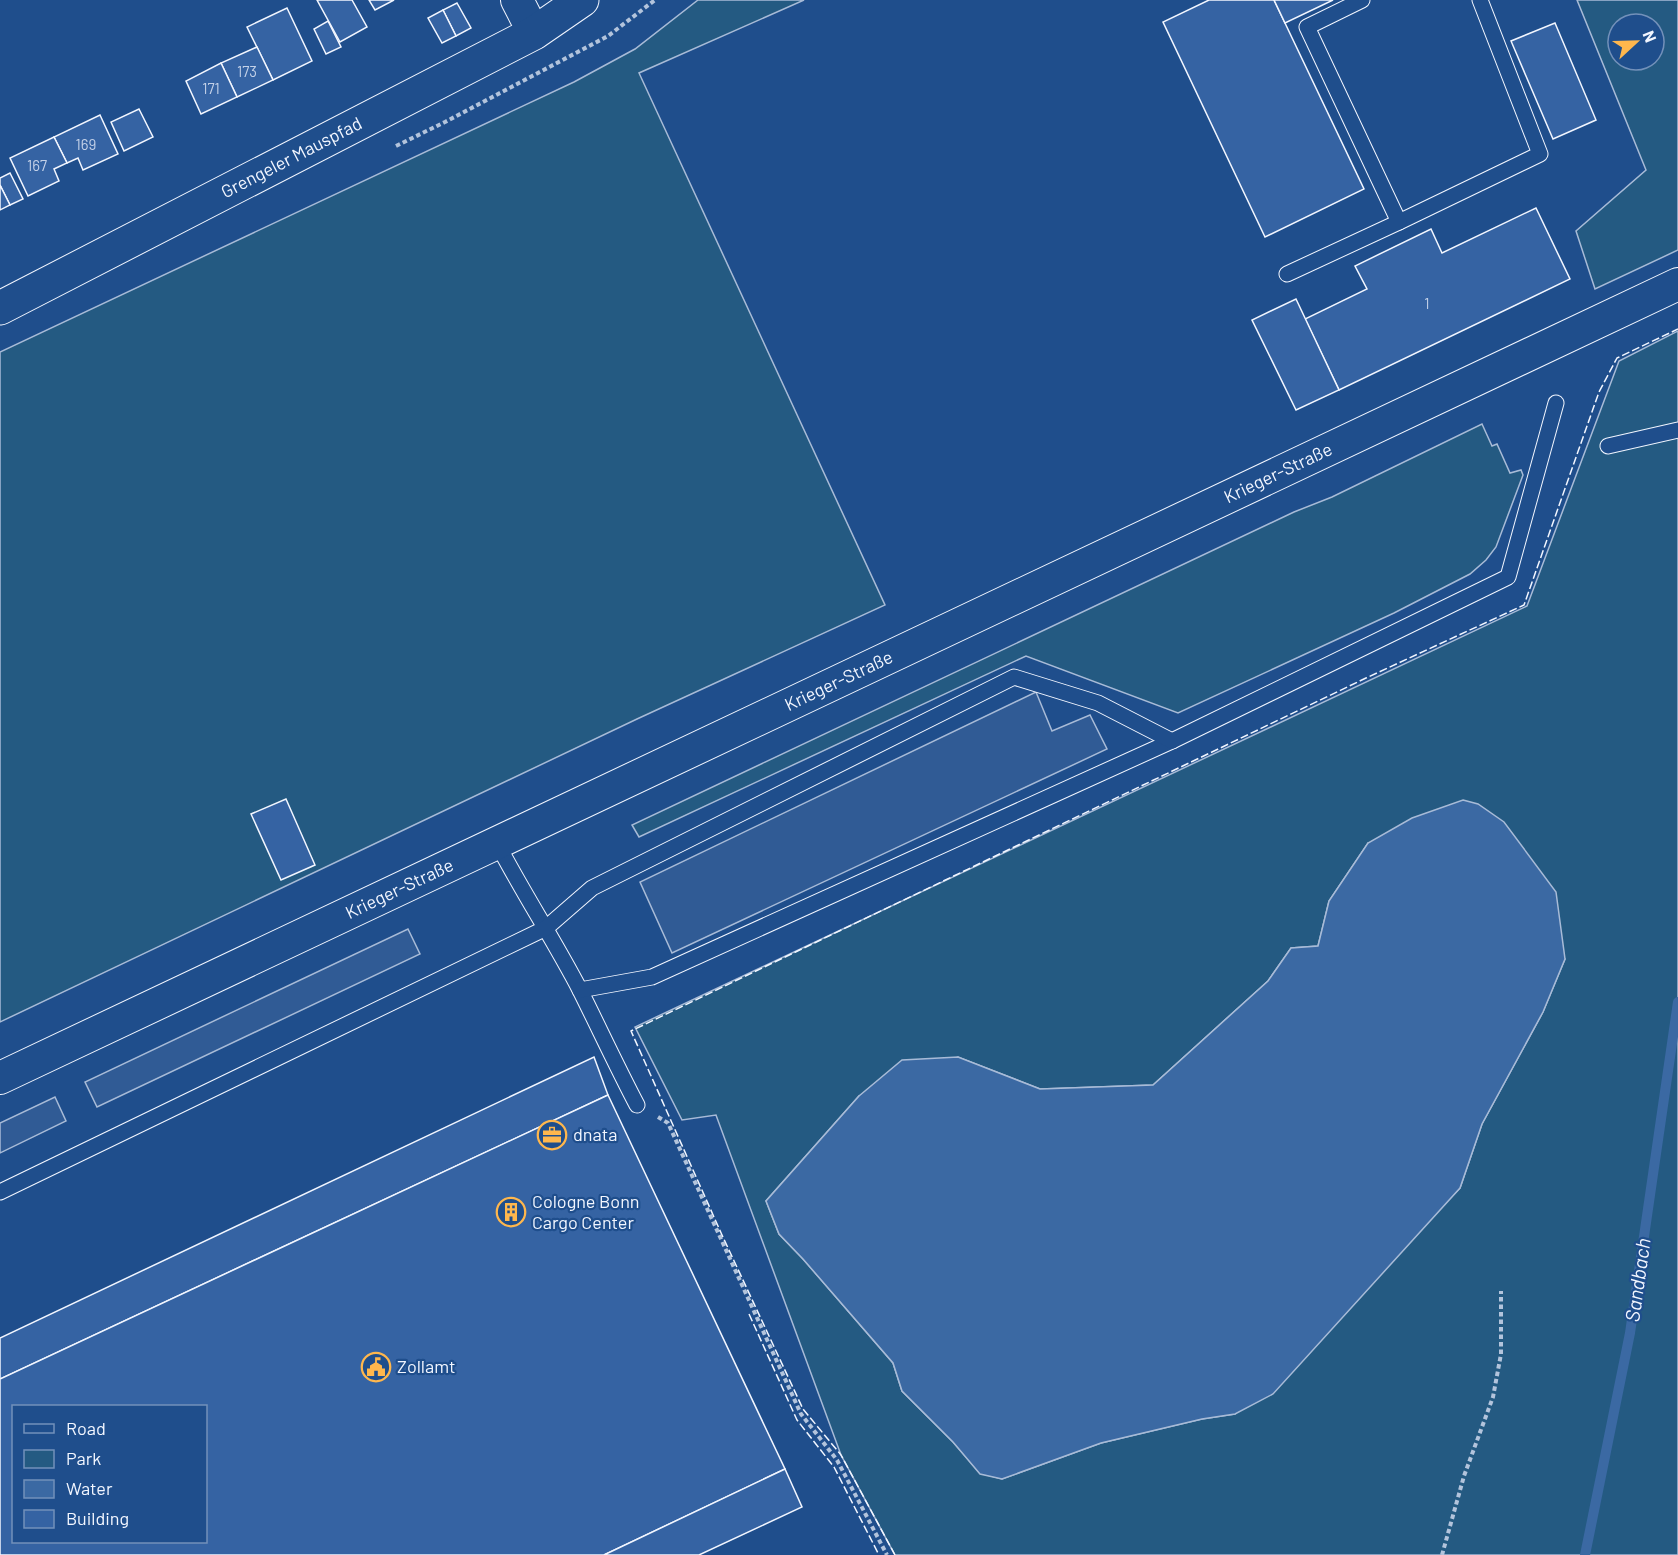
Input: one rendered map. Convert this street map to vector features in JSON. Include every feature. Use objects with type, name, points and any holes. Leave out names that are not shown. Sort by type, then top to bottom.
[{"type":"main road","name":"Grengeler Mauspfad","points":[[0,309],[534,33],[582,0]]},
{"type":"street","points":[[517,0],[534,33]]},
{"type":"street","name":"Krieger-Straße","points":[[0,1077],[1678,284]]},
{"type":"lane","points":[[1362,0],[1307,27],[1399,222]]},
{"type":"lane","points":[[1287,274],[1540,154],[1480,0]]},
{"type":"lane","points":[[580,990],[652,977],[1172,741],[1508,577],[1556,403]]},
{"type":"lane","points":[[1608,446],[1678,430]]},
{"type":"lane","points":[[0,1192],[546,928],[592,888],[1014,677],[1098,703],[1172,741]]},
{"type":"lane","points":[[497,843],[521,890],[546,928],[580,990],[637,1105]]},
{"type":"path","points":[[637,1105],[668,1123],[801,1414],[837,1460],[887,1555]]},
{"type":"path","points":[[1442,1555],[1464,1476],[1493,1397],[1501,1354],[1501,1291]]},
{"type":"green space","points":[[698,0],[804,0],[639,73],[885,605],[637,719],[0,1022],[0,352],[574,82],[635,49]]},
{"type":"green space","points":[[1577,0],[1678,0],[1678,250],[1595,289],[1576,231],[1646,170],[1606,72],[1666,72],[1666,12],[1606,12],[1606,71]]},
{"type":"green space","points":[[1678,331],[1678,1555],[895,1555],[841,1455],[716,1115],[682,1120],[635,1027],[1527,606],[1619,361]],"holes":[[[1368,843],[1565,959],[1543,1012],[1482,1124],[1460,1188],[1235,1414],[1202,1419],[1101,1443],[1002,1479],[980,1473],[953,1442],[902,1391],[893,1363],[779,1234],[766,1201],[859,1096],[958,1057],[1040,1089],[1153,1085],[1268,981],[1291,948],[1318,946],[1329,901]]]},
{"type":"green space","points":[[1482,424],[1492,446],[1497,444],[1510,473],[1521,470],[1523,475],[1496,547],[1486,560],[1470,574],[1394,613],[1178,713],[1026,656],[639,837],[632,825],[1294,512],[1332,497]]},
{"type":"shaded area","points":[[1036,692],[1052,731],[1090,715],[1107,749],[672,953],[640,882]]},
{"type":"shaded area","points":[[408,929],[420,954],[97,1107],[85,1082]]},
{"type":"shaded area","points":[[55,1097],[66,1121],[0,1153],[0,1123]]},
{"type":"water","points":[[1463,800],[1478,804],[1504,822],[1556,892],[1565,959],[1543,1012],[1482,1124],[1460,1188],[1273,1394],[1235,1414],[1202,1419],[1101,1443],[1002,1479],[980,1474],[953,1442],[902,1391],[893,1363],[779,1234],[766,1201],[859,1096],[902,1060],[958,1057],[1040,1089],[1153,1085],[1268,981],[1291,948],[1318,946],[1329,901],[1368,843],[1412,818]]},
{"type":"building","points":[[317,0],[352,0],[367,27],[340,42]]},
{"type":"building","points":[[369,0],[394,0],[375,10]]},
{"type":"building","points":[[1209,0],[1274,0],[1364,189],[1265,237],[1163,22]]},
{"type":"building","points":[[1274,0],[1333,0],[1285,23]]},
{"type":"building","points":[[457,3],[471,28],[456,36],[443,10]]},
{"type":"building","points":[[287,8],[312,61],[273,80],[247,27]]},
{"type":"building","points":[[443,10],[456,36],[442,43],[428,18]]},
{"type":"building","points":[[328,21],[341,47],[326,54],[314,29]]},
{"type":"building","points":[[1555,23],[1596,120],[1553,139],[1511,41]]},
{"type":"building","points":[[257,47],[273,80],[237,97],[221,63]]},
{"type":"building","points":[[221,63],[237,97],[201,114],[186,81]]},
{"type":"building","points":[[139,109],[153,137],[124,151],[111,122]]},
{"type":"building","points":[[100,115],[118,154],[83,170],[78,158],[67,163],[54,137]]},
{"type":"building","points":[[54,137],[67,163],[54,169],[59,181],[28,196],[10,158]]},
{"type":"building","points":[[10,173],[23,199],[10,205],[0,185],[0,178]]},
{"type":"building","points":[[0,185],[10,205],[0,210]]},
{"type":"building","points":[[1536,208],[1570,279],[1339,390],[1305,319],[1367,289],[1355,266],[1431,229],[1442,253]]},
{"type":"building","points":[[1296,299],[1339,390],[1296,410],[1252,320]]},
{"type":"building","points":[[286,799],[315,865],[281,880],[251,814]]},
{"type":"building","points":[[594,1057],[608,1095],[0,1379],[0,1338]]},
{"type":"building","name":"Cologne Bonn Cargo Center","points":[[608,1095],[785,1469],[604,1555],[0,1555],[0,1379]]},
{"type":"building","points":[[785,1469],[802,1507],[699,1555],[604,1555]]},
{"type":"waterway","name":"Sandbach","points":[[1585,1555],[1630,1333],[1678,1002]]},
{"type":"fence","points":[[895,1555],[841,1455],[803,1409],[631,1031],[1366,678],[1524,605],[1599,392],[1617,358],[1678,329]]},
{"type":"fence","points":[[749,1314],[797,1420],[834,1467],[879,1555]]},
{"type":"place","name":"dnata","points":[[552,1135]]},
{"type":"place","name":"Cologne Bonn Cargo Center","points":[[511,1212]]},
{"type":"place","name":"Zollamt","points":[[376,1367]]}]
